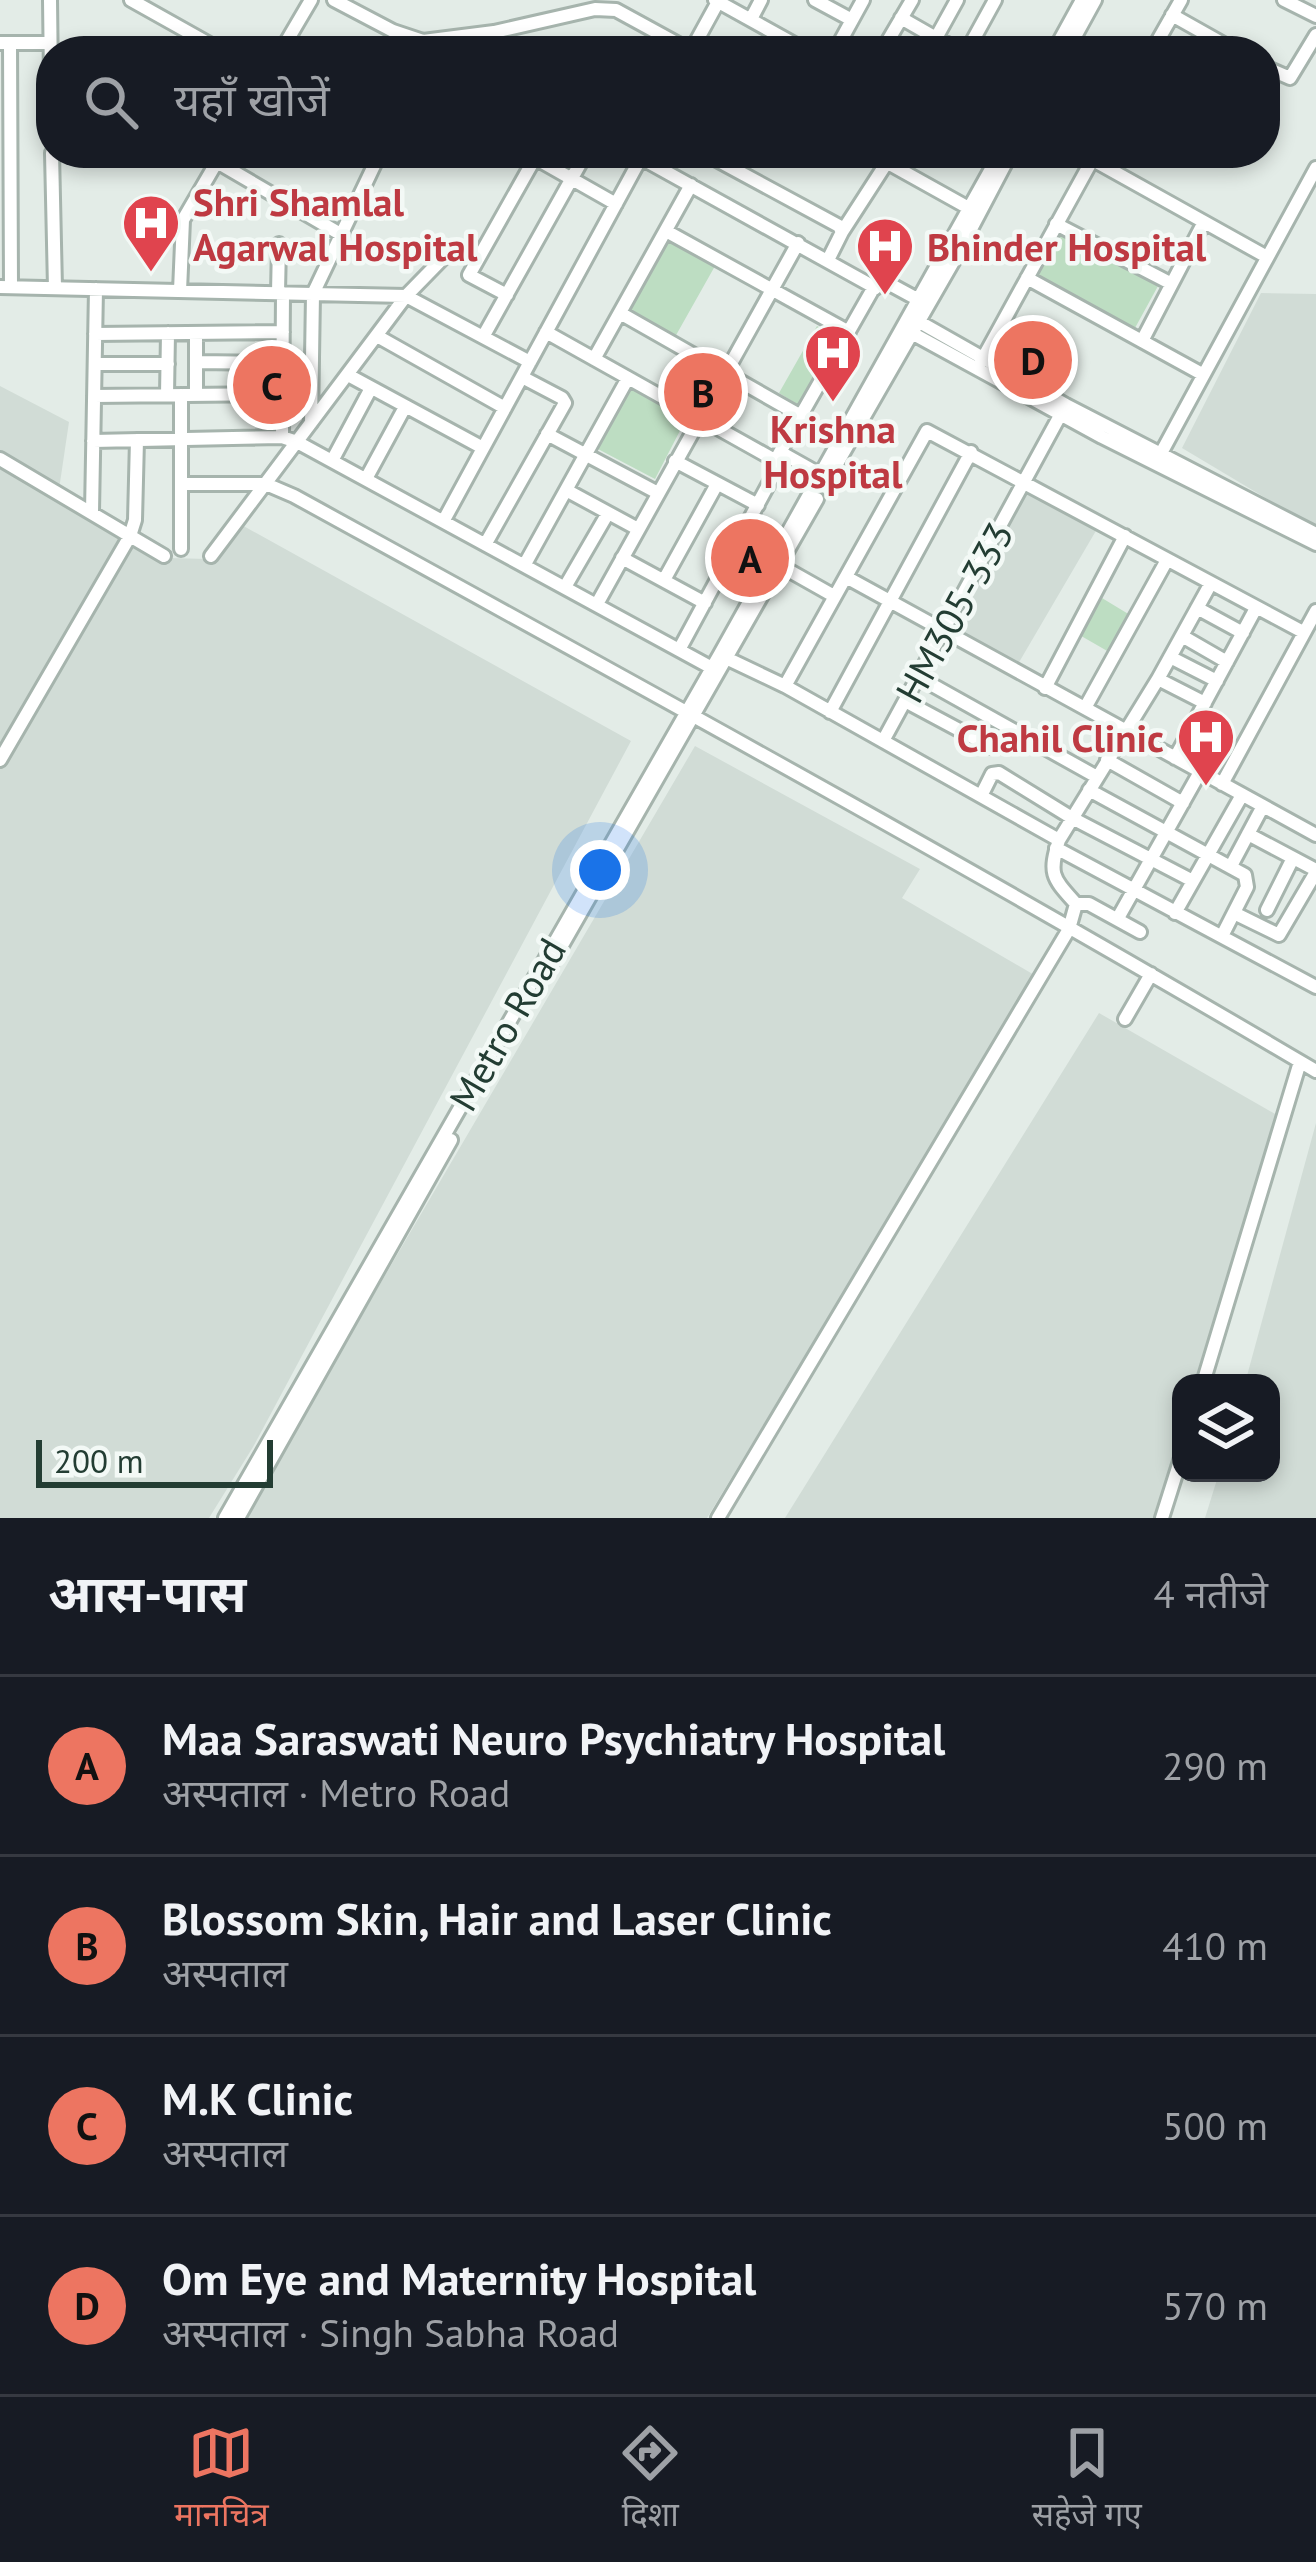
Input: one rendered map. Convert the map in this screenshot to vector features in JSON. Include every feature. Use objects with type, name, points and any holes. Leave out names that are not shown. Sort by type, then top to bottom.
[{"type":"street","points":[[40,0],[50,0],[50,36]]},
{"type":"street","points":[[131,0],[188,36]]},
{"type":"street","points":[[290,36],[311,0]]},
{"type":"street","points":[[334,0],[402,36]]},
{"type":"street","points":[[751,20],[761,0]]},
{"type":"street","points":[[815,0],[852,20]]},
{"type":"street","points":[[843,36],[863,0]]},
{"type":"street","points":[[891,36],[912,0]]},
{"type":"street","points":[[937,36],[957,0]]},
{"type":"street","points":[[968,36],[995,0]]},
{"type":"street","points":[[1062,36],[1082,0]]},
{"type":"street","points":[[1075,36],[1095,0]]},
{"type":"street","points":[[1161,36],[1181,0]]},
{"type":"street","points":[[1284,0],[1316,16]]},
{"type":"street","points":[[699,36],[717,1],[780,36]]},
{"type":"street","points":[[474,36],[607,9],[626,13],[665,36]]},
{"type":"street","points":[[1172,15],[1209,36]]},
{"type":"street","points":[[902,18],[933,36]]},
{"type":"street","points":[[1280,76],[1292,77],[1316,35]]},
{"type":"street","points":[[36,43],[5,43],[6,287],[406,296],[530,362]]},
{"type":"street","points":[[52,168],[55,288]]},
{"type":"street","points":[[180,291],[183,220],[214,168]]},
{"type":"street","points":[[236,168],[342,235]]},
{"type":"street","points":[[311,424],[313,294],[373,168]]},
{"type":"street","points":[[506,296],[471,278],[470,270],[529,168]]},
{"type":"street","points":[[554,168],[616,204]]},
{"type":"street","points":[[483,337],[578,168]]},
{"type":"street","points":[[444,520],[636,168]]},
{"type":"street","points":[[664,168],[874,289]]},
{"type":"street","points":[[732,168],[839,226],[842,232]]},
{"type":"street","points":[[828,260],[884,168]]},
{"type":"street","points":[[906,168],[976,212]]},
{"type":"street","name":"Metro Road","points":[[775,562],[920,300],[976,212],[994,168]]},
{"type":"street","name":"Metro Road","points":[[225,1518],[724,657],[821,475],[1002,168]]},
{"type":"street","points":[[980,364],[1088,168]]},
{"type":"street","points":[[1115,168],[1267,257]]},
{"type":"street","points":[[1158,459],[1316,168]]},
{"type":"street","points":[[594,359],[692,185]]},
{"type":"street","points":[[1142,341],[1204,222]]},
{"type":"street","points":[[1056,224],[1170,283]]},
{"type":"street","points":[[666,231],[849,332]]},
{"type":"street","points":[[596,604],[798,243]]},
{"type":"street","points":[[280,244],[282,437]]},
{"type":"street","points":[[212,556],[406,296],[445,256]]},
{"type":"street","points":[[1027,278],[1202,374]]},
{"type":"street","points":[[679,650],[780,464],[778,456],[874,289],[884,281],[920,300]]},
{"type":"street","points":[[92,512],[96,289]]},
{"type":"street","points":[[620,313],[801,416]]},
{"type":"street","points":[[910,325],[1316,544]]},
{"type":"street","points":[[95,334],[283,332]]},
{"type":"street","points":[[546,332],[699,418],[821,475]]},
{"type":"street","points":[[168,333],[168,364],[181,439],[181,549]]},
{"type":"street","points":[[196,333],[196,395]]},
{"type":"street","points":[[377,336],[505,408]]},
{"type":"street","points":[[196,362],[283,363]]},
{"type":"street","points":[[94,364],[168,364]]},
{"type":"street","points":[[348,375],[483,448]]},
{"type":"street","points":[[485,543],[565,400],[522,377]]},
{"type":"street","points":[[525,564],[628,378]]},
{"type":"street","points":[[332,459],[370,388]]},
{"type":"street","points":[[94,396],[283,394]]},
{"type":"street","points":[[367,477],[405,406]]},
{"type":"street","name":"HM305-333","points":[[883,741],[1064,410]]},
{"type":"street","points":[[784,686],[925,432],[935,432],[1303,632]]},
{"type":"street","points":[[548,434],[658,493]]},
{"type":"street","points":[[93,441],[282,437],[298,442],[712,668]]},
{"type":"street","points":[[0,760],[130,536],[135,520],[137,440]]},
{"type":"street","points":[[830,712],[971,452]]},
{"type":"street","points":[[0,459],[164,556]]},
{"type":"street","points":[[1158,459],[1316,534]]},
{"type":"street","points":[[675,461],[758,505]]},
{"type":"street","points":[[181,484],[266,484],[690,714],[1316,1071]]},
{"type":"street","points":[[664,580],[717,484]]},
{"type":"street","points":[[566,490],[638,529]]},
{"type":"street","points":[[565,587],[608,513]]},
{"type":"street","points":[[1045,688],[1125,536]]},
{"type":"street","points":[[622,558],[705,603]]},
{"type":"street","points":[[1084,708],[1167,560]]},
{"type":"street","points":[[775,562],[835,596]]},
{"type":"street","points":[[845,577],[1316,835]]},
{"type":"street","points":[[1076,904],[1051,868],[1058,844],[1210,583]]},
{"type":"street","points":[[1197,608],[1243,633]]},
{"type":"street","points":[[1175,758],[1256,608]]},
{"type":"street","points":[[1222,784],[1316,610]]},
{"type":"street","points":[[1182,636],[1227,662]]},
{"type":"street","points":[[724,657],[982,794],[1133,889],[1316,987]]},
{"type":"street","name":"Metro Road","points":[[238,1518],[712,668],[724,657]]},
{"type":"street","points":[[1170,657],[1217,681]]},
{"type":"street","points":[[918,677],[1097,777]]},
{"type":"street","points":[[1158,679],[1205,704]]},
{"type":"street","points":[[905,700],[991,747],[997,747],[1009,728]]},
{"type":"street","points":[[1107,760],[1183,803]]},
{"type":"street","points":[[982,794],[996,772],[1191,880]]},
{"type":"street","points":[[1118,918],[1200,772]]},
{"type":"street","points":[[1088,790],[1245,874],[1248,882],[1222,936]]},
{"type":"street","points":[[1175,913],[1242,795]]},
{"type":"street","points":[[1231,866],[1263,806]]},
{"type":"street","points":[[1234,914],[1279,934],[1316,871],[1248,834]]},
{"type":"street","points":[[1267,910],[1293,858]]},
{"type":"street","points":[[718,1518],[1069,928],[1076,904]]},
{"type":"street","points":[[1076,904],[1089,904],[1140,932]]},
{"type":"street","points":[[1125,1019],[1151,974]]},
{"type":"street","points":[[1206,1374],[1300,1062]]},
{"type":"street","points":[[1162,1518],[1173,1482]]},
{"type":"shaded area","points":[[1261,293],[1316,294],[1316,528],[1182,448]]},
{"type":"shaded area","points":[[0,386],[69,422],[58,496],[169,558],[208,559],[231,519],[631,741],[253,1447],[209,1518],[0,1518]]},
{"type":"shaded area","points":[[1026,490],[1097,529],[1018,664],[950,624]]},
{"type":"shaded area","points":[[695,746],[920,869],[902,898],[1036,976],[707,1518],[243,1518]]},
{"type":"shaded area","points":[[1099,1013],[1277,1115],[1197,1374],[1172,1374],[1172,1458],[1155,1518],[785,1518]]},
{"type":"shaded area","points":[[1316,1123],[1316,1518],[1205,1518],[1216,1482],[1280,1482],[1280,1374],[1247,1374]]},
{"type":"green space","points":[[1059,234],[1158,286],[1135,328],[1037,276]]},
{"type":"green space","points":[[668,239],[715,266],[675,337],[628,311]]},
{"type":"green space","points":[[817,326],[839,339],[800,406],[779,393]]},
{"type":"green space","points":[[629,387],[686,419],[655,479],[596,448]]},
{"type":"green space","points":[[1097,595],[1130,615],[1109,652],[1076,633]]},
{"type":"green space","points":[[1193,724],[1233,746],[1218,774],[1177,752]]},
{"type":"place","name":"Shri Shamlal Agarwal Hospital","points":[[151,274]]},
{"type":"place","name":"Bhinder Hospital","points":[[885,297]]},
{"type":"place","name":"Om Eye and Maternity Hospital","points":[[1033,360]]},
{"type":"place","name":"M.K Clinic","points":[[272,385]]},
{"type":"place","name":"Blossom Skin, Hair and Laser Clinic","points":[[703,392]]},
{"type":"place","name":"Krishna Hospital","points":[[833,404]]},
{"type":"place","name":"Maa Saraswati Neuro Psychiatry Hospital","points":[[750,558]]},
{"type":"place","name":"Chahil Clinic","points":[[1206,788]]}]
